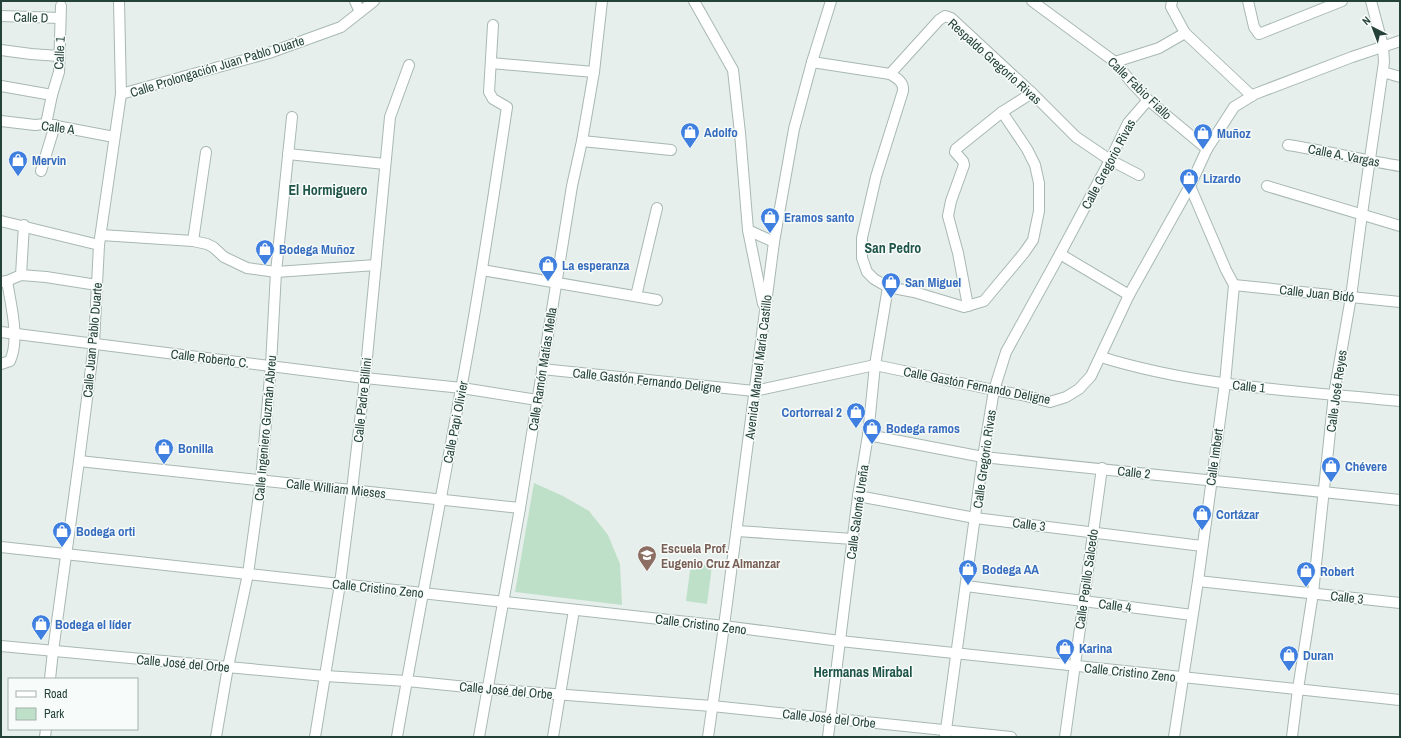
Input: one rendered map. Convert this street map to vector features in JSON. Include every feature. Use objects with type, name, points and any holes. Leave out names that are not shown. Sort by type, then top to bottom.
[{"type":"street","name":"Calle Juan Pablo Duarte","points":[[50,678],[80,461],[94,344],[100,240],[120,94],[119,1]]},
{"type":"street","points":[[355,1],[360,12]]},
{"type":"street","name":"Calle Prolongación Juan Pablo Duarte","points":[[120,94],[270,52],[341,27],[374,1]]},
{"type":"street","name":"Calle Ramón Matías Mella","points":[[479,737],[520,508],[572,186],[582,141],[594,72],[602,1]]},
{"type":"street","points":[[694,1],[733,70],[748,230],[764,311]]},
{"type":"street","name":"Avenida Manuel María Castillo","points":[[708,737],[737,531],[774,242],[794,129],[812,62],[831,1]]},
{"type":"street","name":"Calle Fabio Fiallo","points":[[1032,1],[1115,62],[1148,100],[1207,149]]},
{"type":"street","points":[[1172,1],[1171,7],[1185,33],[1252,96]]},
{"type":"street","points":[[1248,1],[1254,27],[1259,34],[1342,1]]},
{"type":"street","name":"Calle José Reyes","points":[[1292,737],[1313,593],[1334,394],[1351,297],[1383,72],[1383,46],[1371,1]]},
{"type":"street","name":"Calle 1","points":[[40,171],[50,124],[52,95],[59,72],[61,6]]},
{"type":"street","name":"Calle D","points":[[1,16],[60,18]]},
{"type":"street","name":"Respaldo Gregorio Rivas","points":[[890,74],[939,20],[945,16],[951,18],[1032,94],[1076,138],[1110,160],[1139,175]]},
{"type":"street","points":[[493,25],[491,63],[594,72]]},
{"type":"street","points":[[1115,62],[1158,48],[1185,33]]},
{"type":"street","name":"Calle Gastón Fernando Deligne","points":[[542,369],[754,391],[876,365],[1050,402],[1066,397],[1079,389],[1091,376],[1129,295],[1190,186],[1207,149],[1234,107],[1252,96],[1345,59],[1400,41]]},
{"type":"street","points":[[1,50],[59,56]]},
{"type":"street","points":[[812,62],[890,74],[902,82],[904,87],[876,177],[862,238],[862,258],[867,272],[874,279],[888,287],[914,292],[964,307],[984,301],[1024,253],[1033,240],[1039,210],[1039,183],[1035,165],[1027,149],[1002,112]]},
{"type":"street","name":"Calle Papi Olivier","points":[[397,737],[462,388],[507,106],[493,99],[489,92],[491,63]]},
{"type":"street","name":"Calle Padre Billini","points":[[315,737],[340,584],[352,490],[365,378],[390,117],[408,64]]},
{"type":"street","points":[[1383,72],[1400,76]]},
{"type":"street","points":[[1,86],[52,95]]},
{"type":"street","points":[[968,306],[958,253],[948,216],[950,201],[964,165],[963,161],[955,152],[956,149],[1002,112],[1032,94]]},
{"type":"street","name":"Calle Gregorio Rivas","points":[[945,734],[983,456],[994,390],[1006,352],[1060,254],[1128,123],[1148,100]]},
{"type":"street","name":"Calle Ingeniero Guzmán Abreu","points":[[216,737],[228,667],[248,574],[261,480],[272,365],[276,272],[292,117]]},
{"type":"street","name":"Calle A","points":[[1,121],[35,125],[50,124],[114,137]]},
{"type":"street","points":[[582,141],[671,150]]},
{"type":"street","name":"Calle A. Vargas","points":[[1288,145],[1400,166]]},
{"type":"street","points":[[193,241],[206,152]]},
{"type":"street","points":[[288,154],[385,164]]},
{"type":"street","points":[[1190,186],[1226,270],[1234,285]]},
{"type":"street","points":[[1267,186],[1400,226]]},
{"type":"street","points":[[636,296],[657,208]]},
{"type":"street","points":[[1,221],[100,240],[193,241],[213,247],[224,257],[247,268],[276,272],[376,265]]},
{"type":"street","points":[[21,275],[24,225]]},
{"type":"street","points":[[748,230],[774,242]]},
{"type":"street","points":[[1060,254],[1129,295]]},
{"type":"street","points":[[482,270],[657,300]]},
{"type":"street","points":[[1,364],[10,362],[13,354],[15,334],[4,281],[21,275],[46,277],[97,285]]},
{"type":"street","name":"Calle Juan Bidó","points":[[1234,285],[1400,302]]},
{"type":"street","name":"Calle Imbert","points":[[1174,737],[1198,581],[1225,383],[1234,285]]},
{"type":"street","name":"Calle Salomé Ureña","points":[[828,737],[858,496],[868,435],[876,365],[888,287]]},
{"type":"street","name":"Calle Roberto C.","points":[[1,332],[272,365],[365,378],[462,388],[537,400]]},
{"type":"street","name":"Calle 1","points":[[1101,356],[1131,366],[1225,383],[1400,401]]},
{"type":"street","name":"Calle 2","points":[[868,435],[983,456],[1400,500]]},
{"type":"street","name":"Calle William Mieses","points":[[80,461],[520,508]]},
{"type":"street","name":"Calle Pepillo Salcedo","points":[[1064,737],[1102,468]]},
{"type":"street","name":"Calle 3","points":[[858,496],[975,518],[1202,546]]},
{"type":"street","points":[[737,531],[853,539]]},
{"type":"street","name":"Calle Cristino Zeno","points":[[1,547],[724,626],[840,641],[1400,700]]},
{"type":"street","name":"Calle 3","points":[[1198,581],[1400,603]]},
{"type":"street","name":"Calle 4","points":[[966,586],[1192,615]]},
{"type":"street","points":[[553,737],[574,610]]},
{"type":"street","name":"Calle José del Orbe","points":[[1,646],[325,676],[407,681],[487,689],[712,706],[830,718],[945,734],[1011,737]]},
{"type":"green space","points":[[534,483],[563,496],[589,511],[608,535],[620,564],[622,605],[515,592]]},
{"type":"green space","points":[[691,563],[712,566],[707,604],[686,601]]},
{"type":"place","name":"Adolfo","points":[[690,149]]},
{"type":"place","name":"Muñoz","points":[[1203,150]]},
{"type":"place","name":"Mervin","points":[[18,177]]},
{"type":"place","name":"Lizardo","points":[[1189,195]]},
{"type":"place","name":"Eramos santo","points":[[770,234]]},
{"type":"place","name":"Bodega Muñoz","points":[[265,266]]},
{"type":"place","name":"La esperanza","points":[[548,282]]},
{"type":"place","name":"San Miguel","points":[[891,299]]},
{"type":"place","name":"Cortorreal 2","points":[[856,429]]},
{"type":"place","name":"Bodega ramos","points":[[872,445]]},
{"type":"place","name":"Bonilla","points":[[164,465]]},
{"type":"place","name":"Chévere","points":[[1331,483]]},
{"type":"place","name":"Cortázar","points":[[1202,531]]},
{"type":"place","name":"Bodega orti","points":[[62,548]]},
{"type":"place","name":"Escuela Prof. Eugenio Cruz Almanzar","points":[[647,572]]},
{"type":"place","name":"Bodega AA","points":[[968,586]]},
{"type":"place","name":"Robert","points":[[1306,588]]},
{"type":"place","name":"Bodega el líder","points":[[41,641]]},
{"type":"place","name":"Karina","points":[[1065,665]]},
{"type":"place","name":"Duran","points":[[1289,672]]},
{"type":"district","name":"El Hormiguero","points":[[328,190]]},
{"type":"district","name":"San Pedro","points":[[893,248]]},
{"type":"district","name":"Hermanas Mirabal","points":[[863,672]]}]
